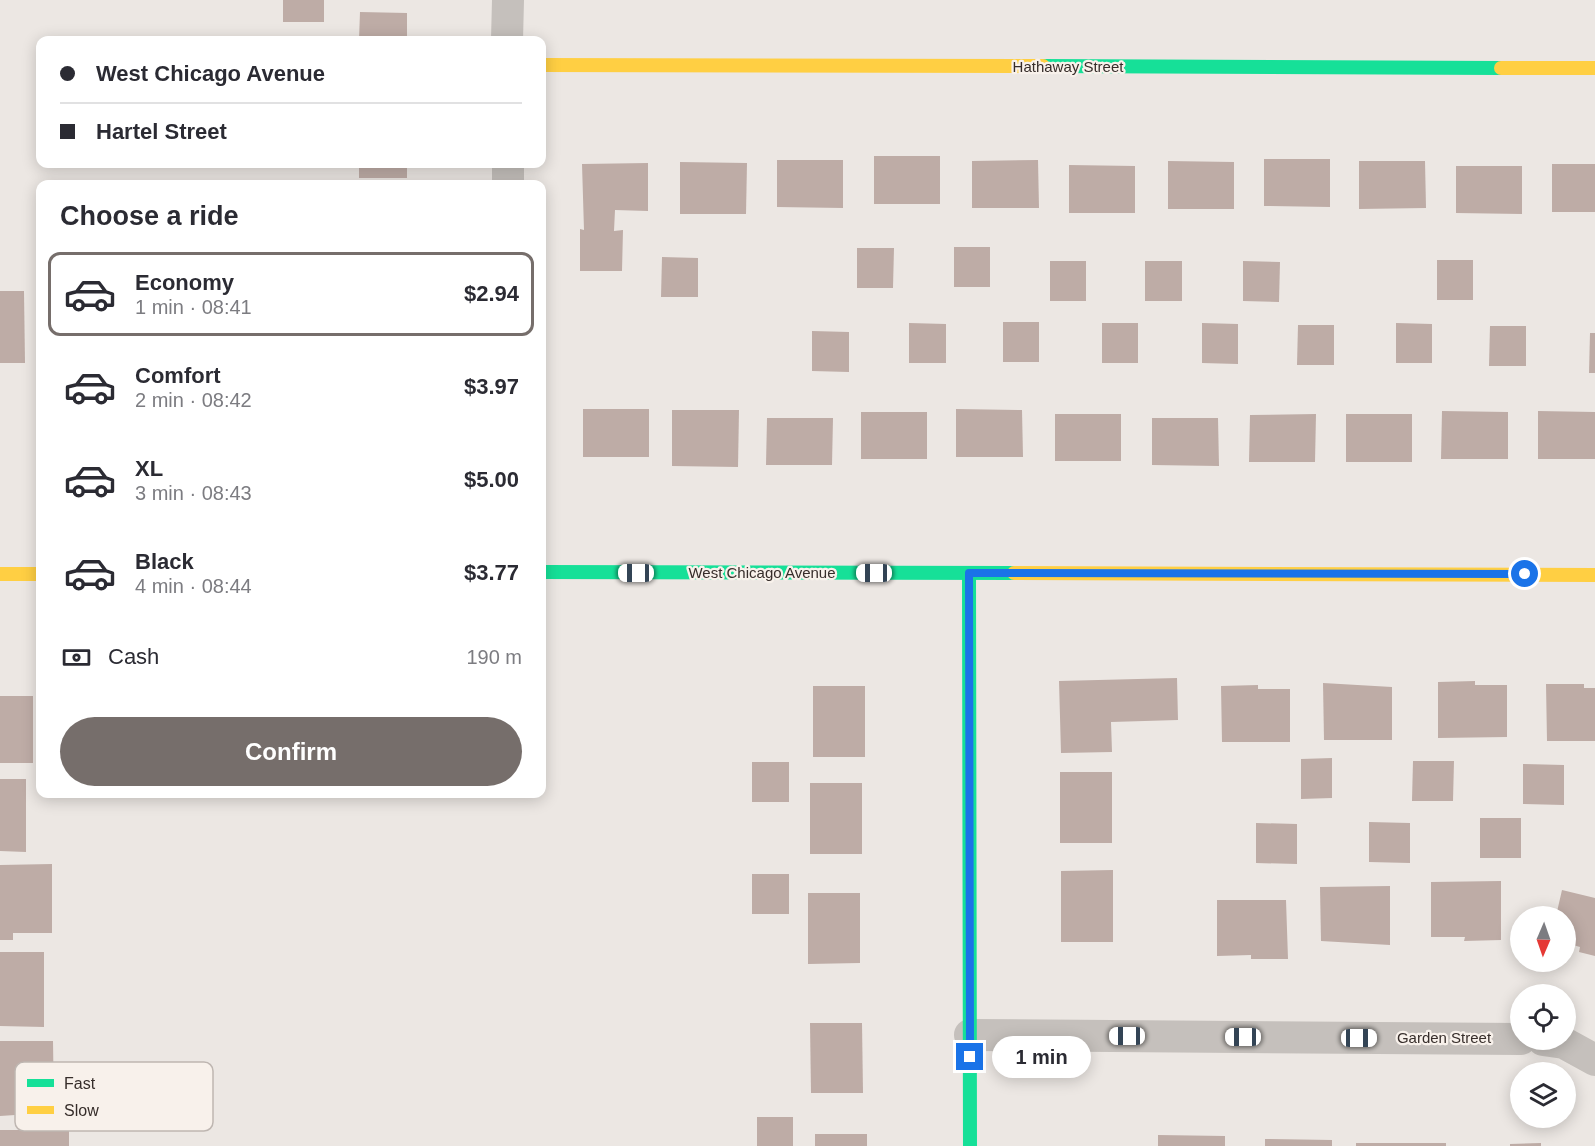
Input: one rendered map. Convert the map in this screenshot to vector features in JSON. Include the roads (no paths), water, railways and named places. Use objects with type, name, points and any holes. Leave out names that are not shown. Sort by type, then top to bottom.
[{"type":"street","points":[[507,0],[507,36]]},
{"type":"street","name":"Hathaway Street","points":[[546,65],[1595,68]]},
{"type":"street","name":"West Chicago Avenue","points":[[546,572],[1595,575]]},
{"type":"street","points":[[969,573],[970,1146]]},
{"type":"street","points":[[0,574],[36,574]]},
{"type":"street","name":"Garden Street","points":[[970,1035],[1510,1039]]},
{"type":"street","points":[[1576,1050],[1595,1060]]}]
